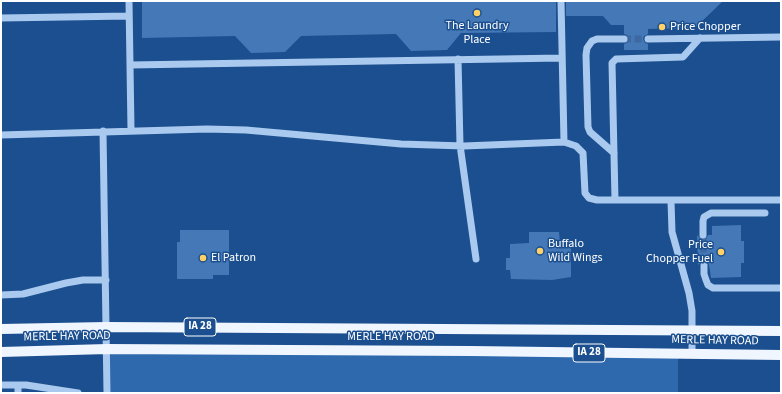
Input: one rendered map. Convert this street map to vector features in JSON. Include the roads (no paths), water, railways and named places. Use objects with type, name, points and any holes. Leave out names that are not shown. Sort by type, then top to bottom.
[{"type":"main road","name":"MERLE HAY ROAD","points":[[1,329],[106,327],[781,331]]},
{"type":"main road","name":"MERLE HAY ROAD","points":[[1,352],[106,345],[781,355]]},
{"type":"lane","points":[[129,1],[131,130]]},
{"type":"lane","points":[[561,1],[564,142]]},
{"type":"lane","points":[[1,18],[129,16]]},
{"type":"lane","points":[[648,39],[781,37]]},
{"type":"lane","points":[[615,200],[612,62],[616,59],[683,58],[700,38]]},
{"type":"lane","points":[[614,154],[590,132],[588,127],[586,55],[587,48],[592,41],[597,39],[624,39]]},
{"type":"lane","points":[[130,65],[562,58]]},
{"type":"lane","points":[[458,60],[460,146],[476,259]]},
{"type":"lane","points":[[1,135],[131,130],[207,129],[246,130],[401,144],[460,146],[564,142],[576,146],[583,153],[585,193],[589,198],[597,200],[781,200]]},
{"type":"lane","points":[[103,132],[107,393]]},
{"type":"lane","points":[[672,200],[672,232],[689,293],[692,311],[692,354]]},
{"type":"lane","points":[[703,235],[704,217],[711,213],[765,213]]},
{"type":"lane","points":[[704,265],[706,280],[708,285],[713,288],[781,288]]},
{"type":"lane","points":[[1,295],[24,294],[83,280],[106,280]]},
{"type":"lane","points":[[1,385],[18,385],[78,393]]},
{"type":"lane","points":[[18,385],[18,393]]},
{"type":"tunnel","points":[[624,39],[648,39]]},
{"type":"tunnel","points":[[703,235],[704,265]]},
{"type":"place","name":"The Laundry Place","points":[[477,13]]},
{"type":"place","name":"Price Chopper","points":[[662,27]]},
{"type":"place","name":"Buffalo Wild Wings","points":[[540,251]]},
{"type":"place","name":"Price Chopper Fuel","points":[[721,252]]},
{"type":"place","name":"El Patron","points":[[203,258]]}]
